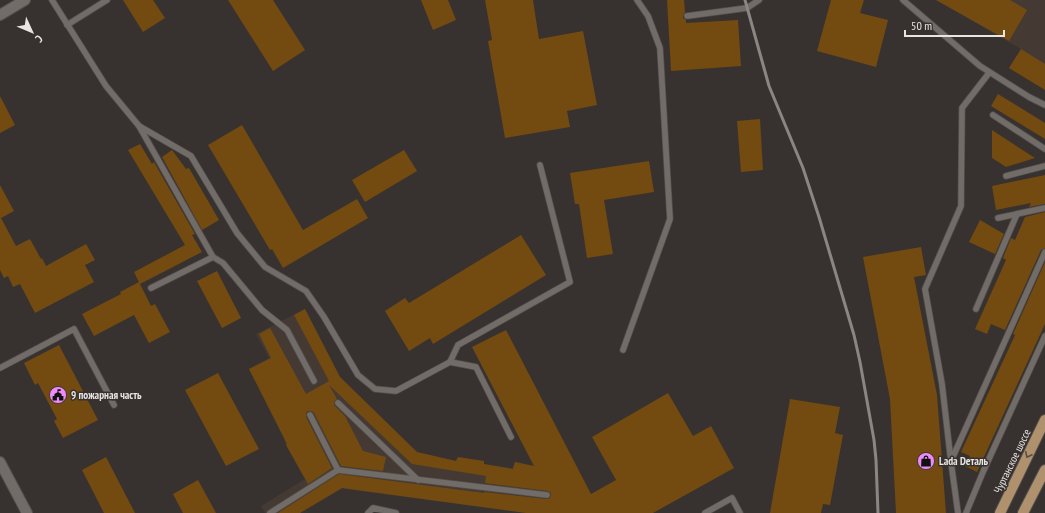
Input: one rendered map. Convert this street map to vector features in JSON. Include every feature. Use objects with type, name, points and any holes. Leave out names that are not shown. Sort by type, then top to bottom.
[{"type":"main road","points":[[0,15],[25,0]]},
{"type":"main road","name":"Чуртанское шоссе","points":[[1000,513],[1045,420]]},
{"type":"main road","points":[[0,462],[27,513]]},
{"type":"main road","points":[[1024,513],[1045,470]]},
{"type":"lane","points":[[52,0],[106,86],[139,126],[213,257],[223,263],[262,310],[287,330],[314,381]]},
{"type":"lane","points":[[67,25],[107,0]]},
{"type":"lane","points":[[623,350],[670,219],[660,48],[648,16],[637,0]]},
{"type":"lane","points":[[687,16],[747,8],[759,0]]},
{"type":"lane","points":[[903,0],[989,73],[1045,105]]},
{"type":"lane","points":[[958,513],[942,384],[925,289],[961,206],[962,108],[989,73]]},
{"type":"lane","points":[[993,115],[1045,149]]},
{"type":"lane","points":[[139,126],[191,156],[236,233],[265,267],[306,291],[324,316],[358,375],[375,389],[396,391],[450,362],[458,345],[570,282],[540,165]]},
{"type":"lane","points":[[1006,176],[1045,166]]},
{"type":"lane","points":[[998,218],[1045,208]]},
{"type":"lane","points":[[976,309],[1017,214]]},
{"type":"lane","points":[[951,462],[1045,252]]},
{"type":"lane","points":[[151,288],[213,257]]},
{"type":"lane","points":[[0,368],[74,329],[114,405]]},
{"type":"lane","points":[[966,513],[1045,336]]},
{"type":"lane","points":[[450,362],[476,367],[511,436]]},
{"type":"lane","points":[[338,403],[418,480]]},
{"type":"lane","points":[[310,415],[338,470]]},
{"type":"lane","points":[[270,513],[338,470],[547,495]]},
{"type":"lane","points":[[705,513],[732,498],[740,513]]},
{"type":"lane","points":[[368,513],[373,508],[396,513]]},
{"type":"shaded area","points":[[936,0],[1045,0],[1045,90],[1009,68],[1021,49]]},
{"type":"shaded area","points":[[305,309],[340,377],[417,452],[456,461],[458,457],[484,461],[484,464],[512,468],[515,462],[524,464],[525,467],[564,478],[553,513],[526,513],[345,489],[345,487],[300,513],[265,513],[261,506],[305,479],[286,445],[283,436],[249,369],[269,358],[256,334]]},
{"type":"building","points":[[123,0],[153,0],[165,18],[143,32]]},
{"type":"building","points":[[228,0],[273,0],[305,50],[273,71]]},
{"type":"building","points":[[421,0],[448,0],[456,20],[433,30]]},
{"type":"building","points":[[485,0],[533,0],[539,39],[583,31],[597,105],[567,111],[570,127],[505,138],[488,41],[492,40]]},
{"type":"building","points":[[667,0],[684,0],[685,12],[683,18],[686,20],[686,23],[738,20],[741,66],[671,71]]},
{"type":"building","points":[[831,0],[864,0],[860,13],[888,20],[876,67],[817,51]]},
{"type":"building","points":[[936,0],[1010,0],[1027,10],[1009,41]]},
{"type":"building","points":[[1021,49],[1045,64],[1045,90],[1009,68]]},
{"type":"building","points":[[998,94],[1045,123],[1045,139],[991,106]]},
{"type":"building","points":[[0,96],[15,125],[0,133]]},
{"type":"building","points":[[760,119],[763,170],[741,172],[737,121]]},
{"type":"building","points":[[242,125],[303,230],[357,199],[368,218],[283,268],[272,249],[270,250],[208,145]]},
{"type":"building","points":[[992,130],[1035,158],[1006,167],[992,158]]},
{"type":"building","points":[[140,144],[152,164],[154,162],[195,234],[192,235],[202,252],[140,284],[151,306],[155,304],[170,332],[149,343],[134,315],[94,336],[82,314],[121,294],[120,292],[139,282],[134,272],[185,245],[128,150]]},
{"type":"building","points":[[172,150],[186,169],[189,168],[219,220],[202,230],[162,157]]},
{"type":"building","points":[[404,150],[417,171],[365,202],[352,180]]},
{"type":"building","points":[[649,161],[654,192],[604,200],[613,254],[587,258],[579,204],[575,204],[570,173]]},
{"type":"building","points":[[1045,175],[1045,204],[1029,207],[1031,203],[996,210],[992,186]]},
{"type":"building","points":[[0,185],[14,211],[1,218],[16,246],[30,239],[46,266],[86,244],[95,260],[85,265],[94,282],[35,313],[20,284],[13,287],[8,276],[4,278],[0,270]]},
{"type":"building","points":[[1045,212],[1045,248],[1041,250],[1005,330],[991,324],[987,334],[975,329],[1006,260],[1003,258],[1011,238],[1015,240],[1025,217]]},
{"type":"building","points":[[980,220],[1004,234],[995,254],[969,242]]},
{"type":"building","points":[[521,235],[546,275],[433,344],[430,338],[409,351],[385,311],[405,298],[409,303]]},
{"type":"building","points":[[921,247],[926,275],[914,277],[937,395],[946,513],[896,513],[890,399],[863,257]]},
{"type":"building","points":[[1045,262],[1045,324],[977,472],[965,466],[970,456],[961,452],[1015,335],[1013,334]]},
{"type":"building","points":[[217,271],[241,318],[222,328],[197,281]]},
{"type":"building","points":[[305,309],[340,377],[417,452],[456,461],[458,457],[484,461],[484,464],[513,469],[515,462],[534,466],[472,347],[506,330],[591,494],[616,480],[592,437],[668,393],[693,436],[711,426],[734,468],[653,513],[526,513],[342,488],[300,513],[278,513],[339,474],[484,493],[546,499],[549,499],[551,496],[551,493],[548,491],[485,483],[486,476],[412,464],[329,385],[337,399],[334,402],[334,405],[345,416],[363,451],[386,457],[383,471],[341,466],[314,413],[312,411],[308,411],[306,413],[306,417],[332,468],[308,484],[286,445],[287,444],[249,369],[271,358],[259,334],[270,328],[306,394],[329,381],[294,315]]},
{"type":"building","points":[[59,345],[98,420],[63,438],[54,421],[57,419],[38,383],[35,385],[24,363]]},
{"type":"building","points":[[218,373],[259,449],[226,466],[185,390]]},
{"type":"building","points":[[790,399],[840,407],[835,433],[843,435],[830,505],[823,504],[821,513],[770,513]]},
{"type":"building","points":[[106,457],[135,513],[104,513],[82,470]]},
{"type":"building","points":[[198,480],[216,513],[183,513],[173,494]]},
{"type":"railway","points":[[745,0],[769,86],[803,168],[854,335],[874,440],[878,513]]},
{"type":"place","name":"9 пожарная часть","points":[[58,395]]},
{"type":"place","name":"Lada Dеталь","points":[[926,461]]}]
